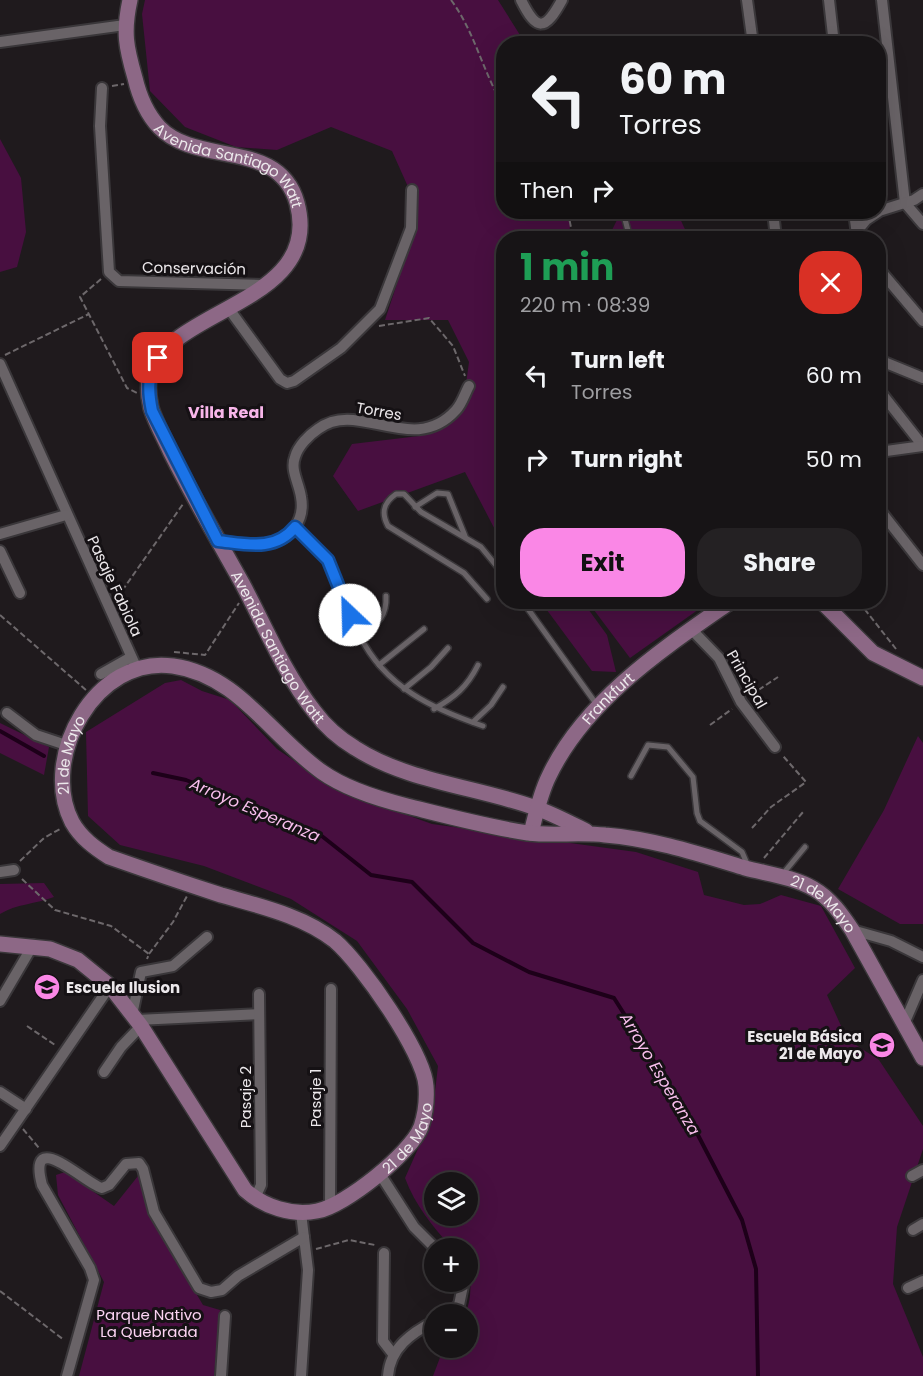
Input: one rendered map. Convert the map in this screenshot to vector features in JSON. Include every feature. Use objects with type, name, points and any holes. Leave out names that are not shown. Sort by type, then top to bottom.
[{"type":"street","name":"Avenida Santiago Watt","points":[[130,0],[125,25],[126,47],[136,82],[149,114],[170,136],[191,146],[257,160],[278,171],[289,184],[297,203],[299,226],[295,248],[285,266],[267,285],[170,345],[152,368],[150,400],[152,411],[192,492],[282,659],[313,710],[355,749],[390,765],[537,808],[592,834]]},
{"type":"street","points":[[521,0],[531,20],[537,25],[544,24],[553,17],[562,0]]},
{"type":"street","points":[[747,0],[752,36]]},
{"type":"street","points":[[829,0],[833,36]]},
{"type":"street","points":[[882,0],[905,203],[923,224]]},
{"type":"street","points":[[0,42],[125,25]]},
{"type":"street","points":[[102,88],[100,126],[109,272]]},
{"type":"street","points":[[229,309],[280,379],[287,383],[341,348],[380,309],[411,228],[412,190]]},
{"type":"street","points":[[886,207],[905,203],[923,194]]},
{"type":"street","name":"Conservación","points":[[109,272],[119,281],[267,285]]},
{"type":"street","points":[[886,277],[923,321]]},
{"type":"street","points":[[886,363],[923,378]]},
{"type":"street","name":"Pasaje Fabiola","points":[[0,364],[134,663]]},
{"type":"street","name":"Torres","points":[[295,527],[303,509],[294,472],[294,457],[299,448],[319,428],[340,419],[416,431],[439,423],[457,410],[469,386]]},
{"type":"street","points":[[886,399],[923,446]]},
{"type":"street","points":[[886,451],[923,446]]},
{"type":"street","points":[[0,534],[66,515]]},
{"type":"street","points":[[886,517],[918,552],[923,565]]},
{"type":"street","points":[[228,558],[250,546],[278,541],[295,527]]},
{"type":"street","points":[[218,541],[250,546]]},
{"type":"street","points":[[0,551],[20,593]]},
{"type":"street","name":"Frankfurt","points":[[531,833],[537,808],[556,762],[599,708],[654,657],[720,609]]},
{"type":"street","points":[[829,609],[873,653],[917,675]]},
{"type":"street","name":"Principal","points":[[691,629],[719,658],[741,702],[775,747]]},
{"type":"street","name":"21 de Mayo","points":[[0,944],[33,945],[78,960],[110,986],[137,1020],[245,1190],[255,1198],[286,1211],[301,1213],[330,1208],[380,1174],[414,1140],[421,1126],[426,1084],[408,1040],[385,1002],[335,941],[278,913],[109,857],[88,843],[73,822],[63,792],[63,768],[69,746],[82,713],[92,700],[134,663]]},
{"type":"street","name":"21 de Mayo","points":[[101,674],[134,663],[192,669],[223,683],[322,772],[357,790],[405,806],[531,833],[592,834],[679,847],[803,884],[828,900],[852,930],[923,1058]]},
{"type":"street","points":[[7,713],[36,735],[69,746]]},
{"type":"street","points":[[0,872],[14,870]]},
{"type":"street","points":[[852,930],[878,936],[923,957]]},
{"type":"street","points":[[104,1072],[137,1020],[141,972],[173,966],[207,937]]},
{"type":"street","points":[[0,1001],[33,945]]},
{"type":"street","points":[[904,1024],[923,980]]},
{"type":"street","points":[[0,1146],[110,986]]},
{"type":"street","name":"Pasaje 1","points":[[330,1208],[331,989]]},
{"type":"street","name":"Pasaje 2","points":[[255,1198],[261,1185],[259,994]]},
{"type":"street","points":[[137,1020],[260,1014]]},
{"type":"street","points":[[0,1092],[26,1109]]},
{"type":"street","points":[[67,1376],[94,1280],[90,1268],[42,1185],[38,1172],[41,1164],[48,1159],[58,1159],[67,1164],[96,1187],[109,1185],[126,1164],[139,1163],[143,1169],[154,1212],[177,1254],[200,1288],[211,1292],[222,1290],[238,1276],[304,1237]]},
{"type":"street","points":[[912,1176],[923,1170]]},
{"type":"street","points":[[380,1174],[414,1227],[425,1238]]},
{"type":"street","points":[[301,1213],[308,1270],[302,1376]]},
{"type":"street","points":[[913,1230],[923,1224]]},
{"type":"street","points":[[384,1253],[383,1341],[393,1354]]},
{"type":"street","points":[[908,1288],[923,1281]]},
{"type":"street","points":[[221,1376],[225,1316]]},
{"type":"street","points":[[388,1376],[393,1354],[414,1332],[424,1327]]},
{"type":"lane","points":[[415,507],[436,493],[448,494],[465,536]]},
{"type":"lane","points":[[487,599],[464,573],[394,530],[384,519],[385,503],[396,494],[404,494],[415,507],[465,536],[496,564]]},
{"type":"lane","points":[[295,527],[328,560],[360,636],[379,664],[404,689],[434,709],[483,726]]},
{"type":"lane","points":[[360,636],[383,618],[387,609],[386,596]]},
{"type":"lane","points":[[528,609],[599,708]]},
{"type":"lane","points":[[379,664],[424,629]]},
{"type":"lane","points":[[404,689],[431,667],[448,648]]},
{"type":"lane","points":[[434,709],[455,698],[469,684],[478,666]]},
{"type":"lane","points":[[473,722],[491,705],[503,687]]},
{"type":"lane","points":[[631,776],[648,745],[665,746],[672,751],[695,782],[697,813],[700,821],[742,852],[751,869]]},
{"type":"lane","points":[[786,870],[805,847]]},
{"type":"lane","points":[[791,864],[803,884]]},
{"type":"path","points":[[451,0],[474,42],[490,85],[496,94]]},
{"type":"path","points":[[102,88],[136,82]]},
{"type":"path","points":[[109,272],[80,297],[127,388],[150,400]]},
{"type":"path","points":[[0,357],[89,314]]},
{"type":"path","points":[[361,328],[429,318],[453,346],[469,386]]},
{"type":"path","points":[[109,609],[192,492]]},
{"type":"path","points":[[166,654],[176,652],[205,655],[246,592]]},
{"type":"path","points":[[865,609],[917,675]]},
{"type":"path","points":[[0,615],[87,691]]},
{"type":"path","points":[[752,828],[771,807],[806,782],[775,747]]},
{"type":"path","points":[[751,869],[803,812]]},
{"type":"path","points":[[73,822],[44,838],[14,870],[55,910],[111,926],[149,954]]},
{"type":"path","points":[[141,972],[149,954],[173,922],[193,886]]},
{"type":"path","points":[[27,1026],[65,1052]]},
{"type":"path","points":[[18,1122],[48,1159]]},
{"type":"path","points":[[306,1251],[349,1240],[374,1244],[384,1253]]},
{"type":"path","points":[[0,1291],[75,1348]]},
{"type":"green space","points":[[145,0],[498,0],[521,36],[496,36],[496,219],[570,219],[570,231],[496,231],[496,532],[465,472],[358,511],[333,476],[352,444],[419,436],[464,399],[469,362],[448,320],[385,320],[414,232],[409,189],[392,151],[331,127],[277,150],[236,147],[185,127],[150,91],[142,14]]},
{"type":"green space","points":[[0,139],[21,178],[26,232],[17,267],[0,272]]},
{"type":"green space","points":[[618,219],[680,219],[686,231],[612,231]]},
{"type":"green space","points":[[546,609],[588,609],[607,635],[616,672],[592,671]]},
{"type":"green space","points":[[593,609],[699,609],[630,658]]},
{"type":"green space","points":[[181,680],[202,691],[230,700],[277,749],[337,790],[432,824],[636,852],[698,872],[704,895],[744,905],[760,904],[781,895],[821,906],[855,968],[827,995],[847,1039],[879,1060],[923,1126],[923,1149],[897,1227],[893,1284],[923,1357],[923,1376],[433,1376],[440,1358],[478,1358],[478,1304],[468,1304],[470,1292],[478,1292],[478,1238],[443,1238],[433,1226],[478,1226],[478,1172],[424,1172],[424,1213],[405,1178],[432,1117],[438,1066],[407,1009],[357,941],[291,899],[204,866],[120,845],[88,816],[86,732],[165,683]]},
{"type":"green space","points":[[0,723],[49,747],[44,775],[0,753]]},
{"type":"green space","points":[[918,736],[923,743],[923,924],[900,924],[838,889],[884,810]]},
{"type":"green space","points":[[44,883],[54,897],[13,908],[0,914],[0,884]]},
{"type":"green space","name":"Parque Nativo La Quebrada","points":[[65,1172],[114,1206],[138,1176],[150,1216],[203,1305],[220,1310],[214,1376],[79,1376],[104,1282],[58,1195],[56,1175]]},
{"type":"waterway","points":[[0,731],[44,756]]},
{"type":"waterway","name":"Arroyo Esperanza","points":[[153,773],[186,780],[318,833],[371,875],[412,882],[473,943],[529,972],[614,998],[686,1112],[742,1220],[756,1269],[758,1376]]},
{"type":"place","name":"Escuela Ilusion","points":[[47,987]]},
{"type":"place","name":"Escuela Básica 21 de Mayo","points":[[882,1045]]},
{"type":"district","name":"Villa Real","points":[[226,412]]},
{"type":"route","points":[[158,358],[152,368],[149,390],[152,411],[178,467],[218,541],[250,546],[264,545],[278,541],[295,527],[328,560],[350,615]]}]
